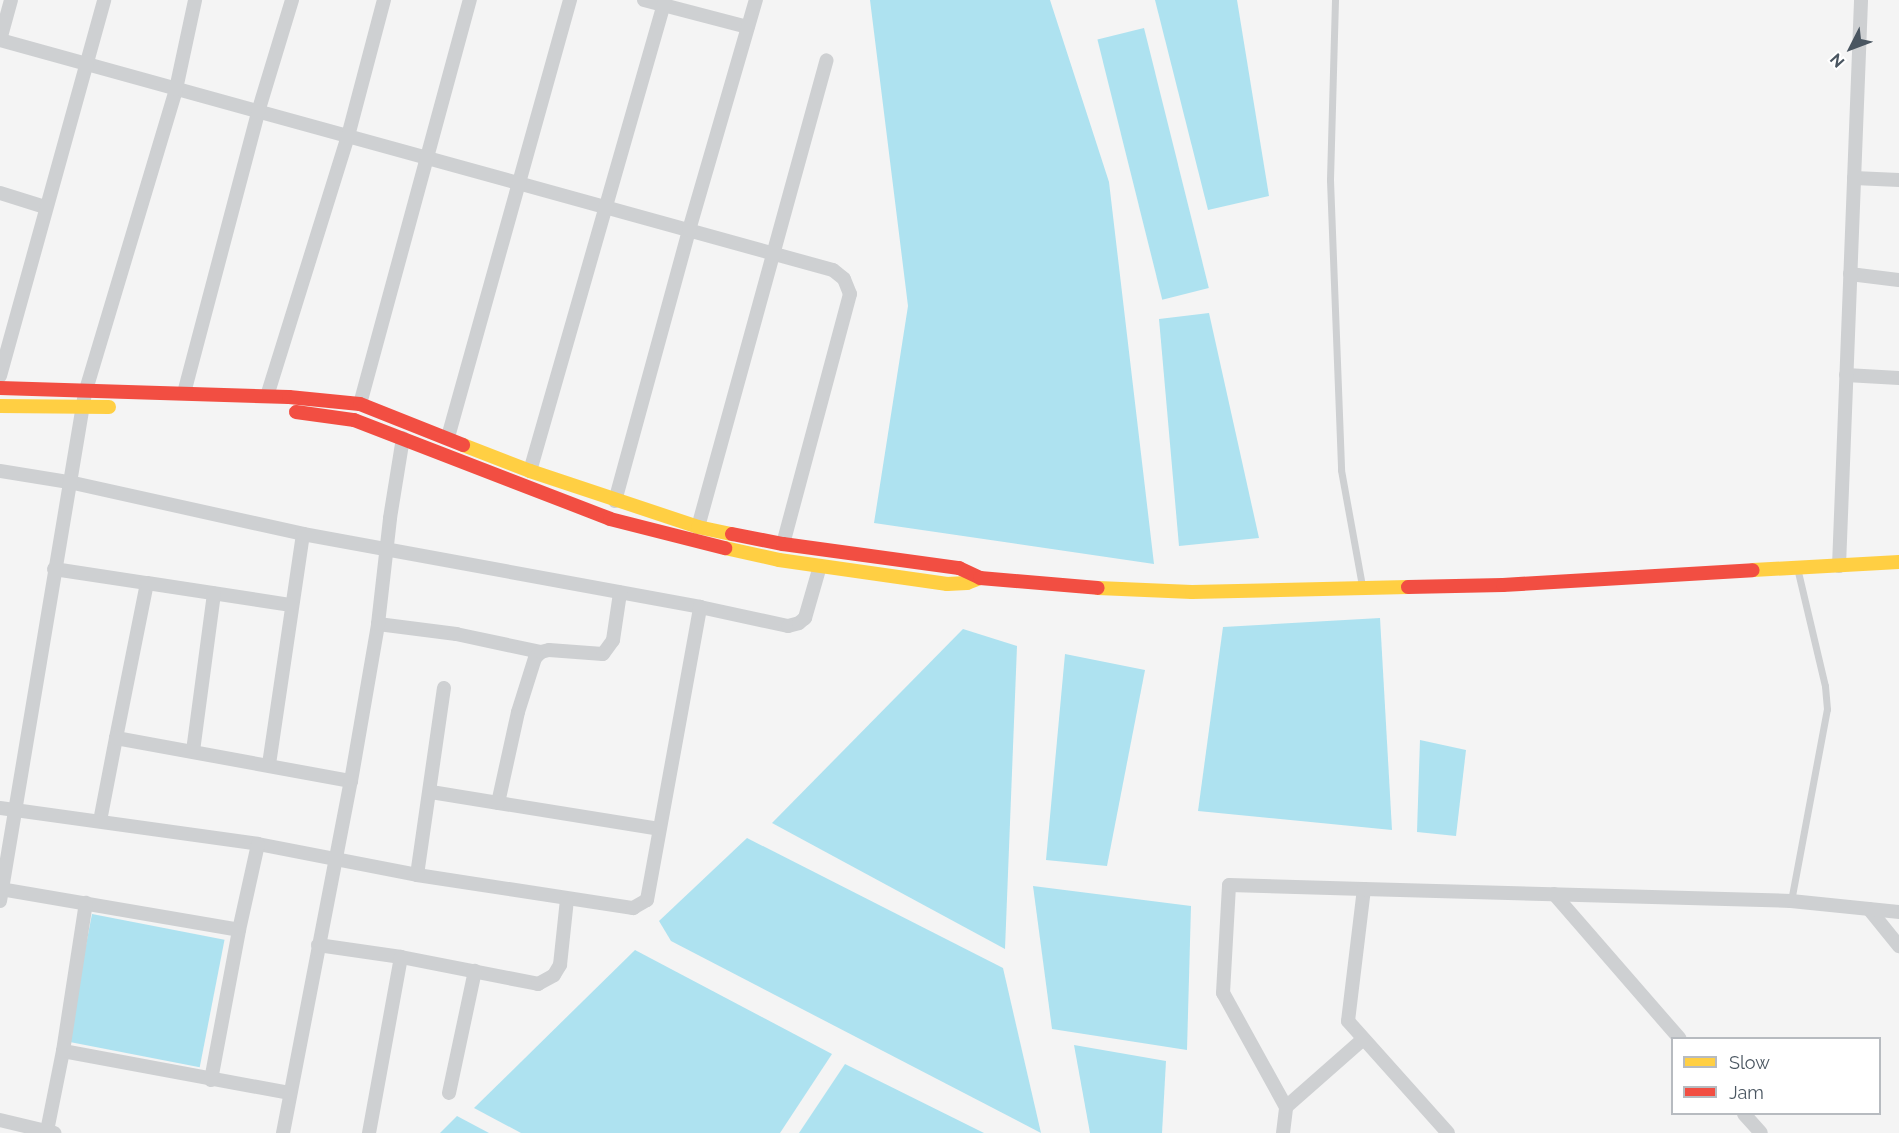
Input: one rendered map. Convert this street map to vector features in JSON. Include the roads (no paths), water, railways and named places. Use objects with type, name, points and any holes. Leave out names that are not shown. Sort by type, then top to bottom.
[{"type":"main road","points":[[0,388],[85,393],[267,396],[360,404],[530,471],[698,527],[783,544],[959,568],[980,578],[1037,584],[1192,592],[1503,585],[1899,562]]},
{"type":"main road","points":[[0,406],[128,407]]},
{"type":"main road","points":[[150,407],[288,411],[342,418],[404,438],[524,488],[610,519],[740,552],[947,584],[967,584],[980,578]]},
{"type":"street","points":[[11,0],[0,40],[833,270],[844,279],[850,294],[783,544]]},
{"type":"street","points":[[0,376],[104,0]]},
{"type":"street","points":[[195,0],[176,89],[85,393],[1,893],[86,903],[239,930]]},
{"type":"street","points":[[184,393],[258,112],[292,0]]},
{"type":"street","points":[[267,396],[348,136],[384,0]]},
{"type":"street","points":[[360,404],[470,0]]},
{"type":"street","points":[[448,438],[570,0]]},
{"type":"street","points":[[644,0],[664,3],[748,27]]},
{"type":"street","points":[[615,501],[689,230],[756,0]]},
{"type":"street","points":[[1839,566],[1861,0]]},
{"type":"street","points":[[530,471],[664,3]]},
{"type":"street","points":[[698,527],[827,60]]},
{"type":"street","points":[[1854,178],[1899,180]]},
{"type":"street","points":[[0,193],[45,207]]},
{"type":"street","points":[[1850,274],[1899,280]]},
{"type":"street","points":[[1846,375],[1899,378]]},
{"type":"street","points":[[283,1133],[351,782],[378,624],[390,518],[404,438]]},
{"type":"street","points":[[0,471],[71,476],[303,534],[794,626],[805,618],[820,566]]},
{"type":"street","points":[[269,764],[303,534]]},
{"type":"street","points":[[54,569],[291,605]]},
{"type":"street","points":[[100,822],[147,583]]},
{"type":"street","points":[[193,751],[214,593]]},
{"type":"street","points":[[378,624],[456,634],[541,652],[603,654],[613,640],[620,593]]},
{"type":"street","points":[[0,808],[258,844],[417,875],[567,900],[627,909],[641,905],[647,900],[700,607]]},
{"type":"street","points":[[498,803],[518,712],[532,666],[541,652]]},
{"type":"street","points":[[417,875],[431,792],[444,688]]},
{"type":"street","points":[[116,738],[269,764],[351,782]]},
{"type":"street","points":[[431,792],[659,829]]},
{"type":"street","points":[[211,1080],[239,930],[258,844]]},
{"type":"street","points":[[1283,1133],[1286,1107],[1223,993],[1229,885],[1791,901],[1899,912]]},
{"type":"street","points":[[1364,889],[1348,1021],[1448,1133]]},
{"type":"street","points":[[1554,894],[1678,1037]]},
{"type":"street","points":[[318,945],[401,957],[538,984],[546,981],[560,965],[567,900]]},
{"type":"street","points":[[0,1120],[52,1132],[86,903]]},
{"type":"street","points":[[1869,909],[1899,946]]},
{"type":"street","points":[[369,1133],[401,957]]},
{"type":"street","points":[[449,1093],[475,971]]},
{"type":"street","points":[[1286,1107],[1364,1039]]},
{"type":"street","points":[[63,1051],[289,1093]]},
{"type":"street","points":[[1746,1115],[1761,1133]]},
{"type":"lane","points":[[1335,0],[1330,180],[1341,470],[1362,588]]},
{"type":"lane","points":[[1791,901],[1827,709],[1825,686],[1797,568]]},
{"type":"water","points":[[870,0],[1050,0],[1109,182],[1154,564],[874,523],[908,306]]},
{"type":"water","points":[[1155,0],[1237,0],[1269,196],[1208,210]]},
{"type":"water","points":[[1144,28],[1209,288],[1162,300],[1097,40]]},
{"type":"water","points":[[1209,313],[1259,538],[1179,546],[1159,319]]},
{"type":"water","points":[[1380,618],[1392,830],[1198,811],[1223,627]]},
{"type":"water","points":[[963,629],[1017,646],[1005,949],[772,823]]},
{"type":"water","points":[[1065,654],[1145,670],[1107,866],[1046,860]]},
{"type":"water","points":[[1420,740],[1466,750],[1456,836],[1417,832]]},
{"type":"water","points":[[747,838],[1003,968],[1041,1133],[671,941],[659,921]]},
{"type":"water","points":[[1033,886],[1191,906],[1187,1050],[1052,1029]]},
{"type":"water","points":[[92,914],[225,940],[200,1067],[67,1042]]},
{"type":"water","points":[[635,950],[832,1054],[780,1133],[521,1133],[474,1108]]},
{"type":"water","points":[[1074,1045],[1166,1061],[1162,1133],[1090,1133]]},
{"type":"water","points":[[845,1064],[984,1133],[799,1133]]},
{"type":"water","points":[[457,1116],[489,1133],[440,1133]]}]
